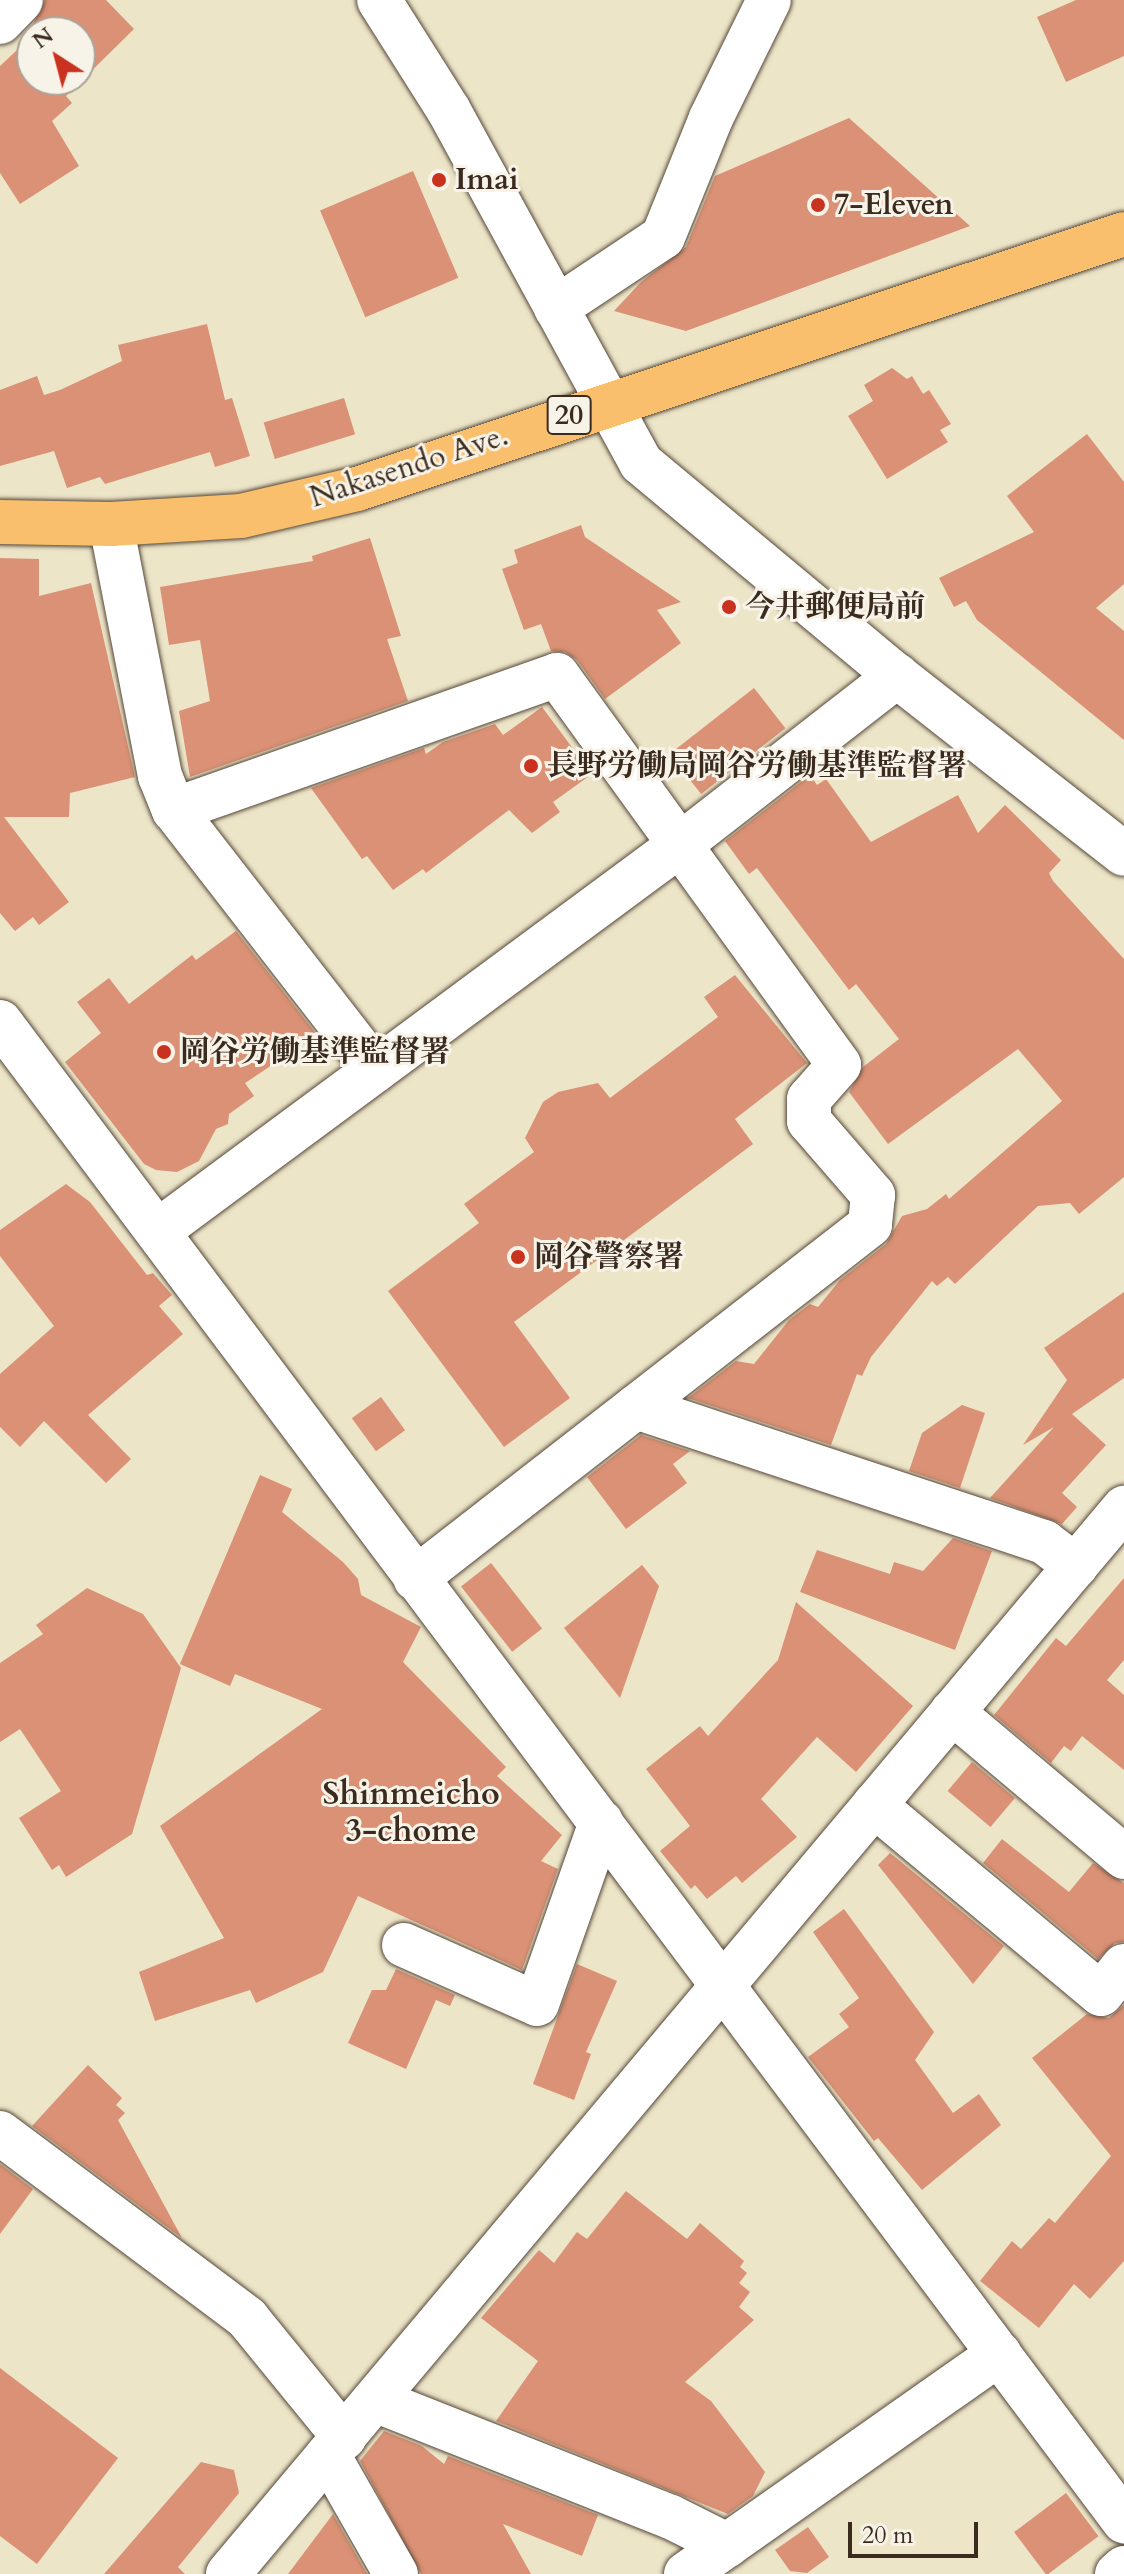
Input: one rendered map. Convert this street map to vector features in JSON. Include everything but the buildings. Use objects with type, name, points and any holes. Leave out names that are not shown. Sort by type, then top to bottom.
[{"type":"highway","name":"Nakasendo Ave.","points":[[0,522],[111,524],[241,516],[357,489],[607,402],[1124,234]]},
{"type":"street","points":[[0,22],[21,0]]},
{"type":"street","points":[[379,0],[448,109],[641,463],[897,676],[1124,854]]},
{"type":"street","points":[[556,308],[663,237],[711,118],[769,0]]},
{"type":"street","points":[[111,524],[160,776],[174,810],[376,1070]]},
{"type":"street","points":[[174,810],[557,675],[677,847],[839,1065],[809,1099],[809,1121],[873,1195],[870,1225],[415,1579]]},
{"type":"street","points":[[158,1231],[677,847],[897,676]]},
{"type":"street","points":[[0,1022],[415,1579],[724,1983],[1124,2521]]},
{"type":"street","points":[[636,1407],[1044,1542],[1076,1566]]},
{"type":"street","points":[[228,2574],[1124,1508]]},
{"type":"street","points":[[952,1712],[1124,1857]]},
{"type":"street","points":[[874,1805],[1101,1994],[1124,1966]]},
{"type":"street","points":[[404,1945],[537,2004],[601,1822]]},
{"type":"street","points":[[0,2133],[247,2318],[336,2446],[396,2574]]},
{"type":"street","points":[[686,2574],[999,2354]]},
{"type":"street","points":[[375,2400],[671,2517],[727,2545]]},
{"type":"street","points":[[1117,2574],[1124,2568]]},
{"type":"place","name":"Imai","points":[[439,180]]},
{"type":"place","name":"7-Eleven","points":[[818,205]]},
{"type":"place","name":"今井郵便局前","points":[[729,607]]},
{"type":"place","name":"長野労働局岡谷労働基準監督署","points":[[531,766]]},
{"type":"place","name":"岡谷労働基準監督署","points":[[164,1052]]},
{"type":"place","name":"岡谷警察署","points":[[518,1257]]},
{"type":"district","name":"Shinmeicho 3-chome","points":[[411,1814]]}]
